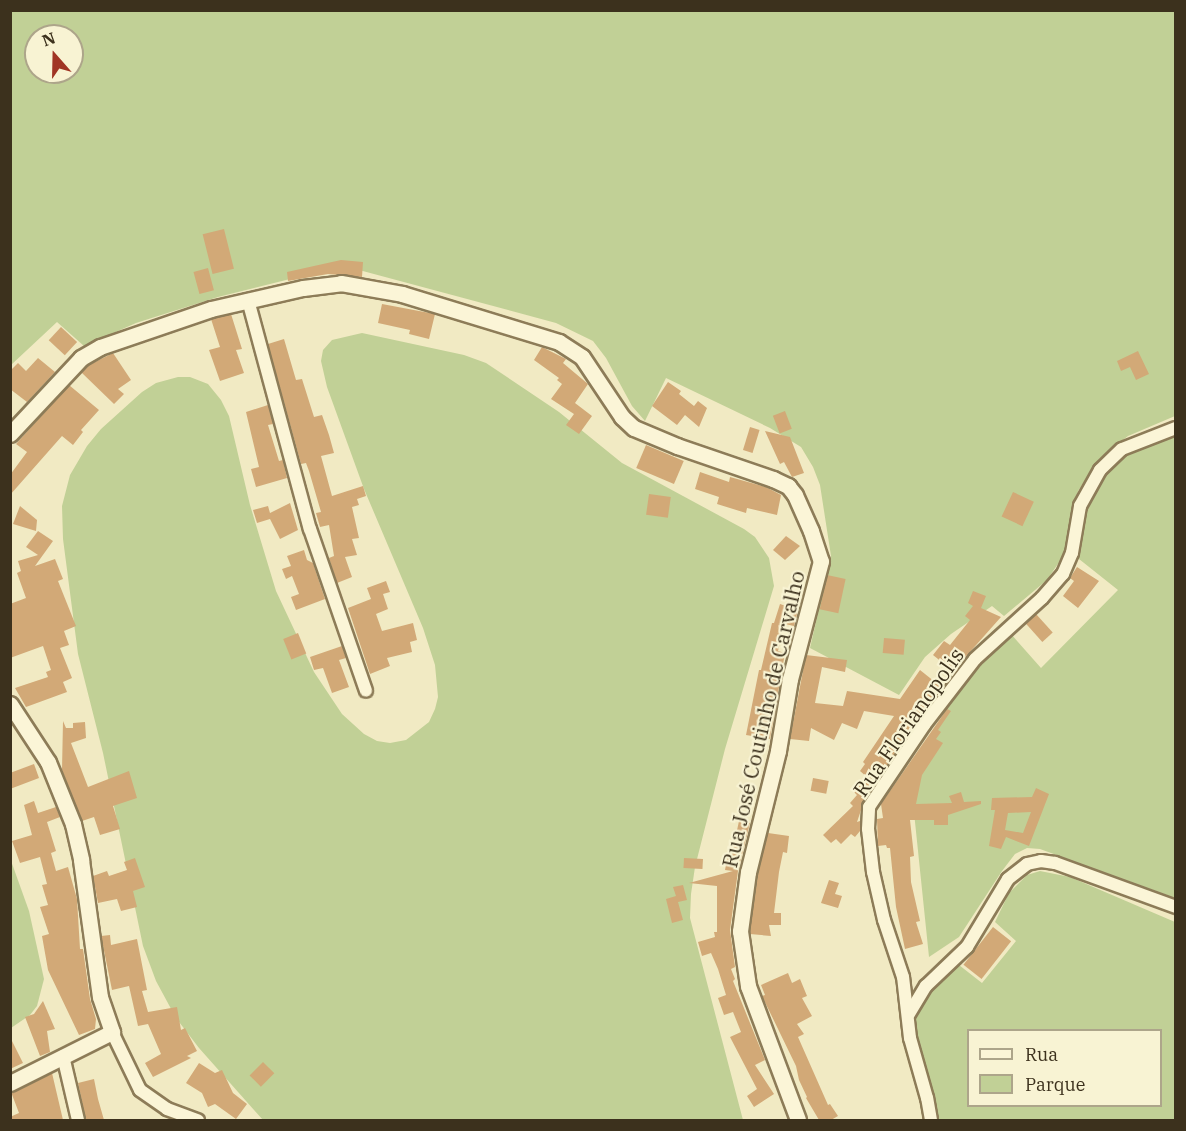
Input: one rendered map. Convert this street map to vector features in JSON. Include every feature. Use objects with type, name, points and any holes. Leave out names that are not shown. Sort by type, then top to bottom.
[{"type":"street","name":"Rua José Coutinho de Carvalho","points":[[10,434],[81,358],[92,351],[163,324],[248,300],[319,285],[351,284],[402,294],[549,338],[582,357],[622,417],[634,428],[678,447],[788,486],[795,495],[815,539],[821,561],[790,679],[778,751],[748,872],[740,931],[748,986],[798,1120]]},
{"type":"street","points":[[248,300],[310,529],[366,691]]},
{"type":"street","name":"Rua Florianopolis","points":[[931,1120],[910,1038],[903,977],[884,920],[873,872],[868,829],[869,807],[946,695],[984,650],[1054,586],[1066,568],[1072,553],[1080,506],[1104,464],[1130,445],[1176,428]]},
{"type":"street","points":[[10,704],[48,762],[73,824],[81,860],[100,996],[112,1032],[140,1090],[167,1109],[198,1120]]},
{"type":"street","points":[[909,1018],[920,993],[967,947],[1008,879],[1027,864],[1041,861],[1055,863],[1176,907]]},
{"type":"street","points":[[10,1083],[112,1032]]},
{"type":"street","points":[[63,1056],[78,1120]]},
{"type":"green space","points":[[10,11],[1175,11],[1175,416],[1128,436],[1099,459],[1078,491],[1068,549],[1047,580],[1004,616],[992,606],[951,634],[925,657],[899,695],[810,648],[831,556],[820,485],[801,447],[770,428],[666,378],[645,421],[632,406],[606,358],[593,341],[556,323],[359,270],[310,274],[218,297],[136,323],[84,346],[57,322],[11,365]]},
{"type":"green space","points":[[362,333],[464,355],[486,363],[559,412],[622,463],[744,529],[755,537],[769,558],[774,586],[725,749],[695,867],[691,894],[690,918],[743,1120],[263,1120],[199,1048],[176,1018],[156,981],[143,946],[103,753],[78,654],[63,539],[62,506],[70,475],[87,446],[101,429],[142,392],[156,383],[178,377],[190,377],[208,384],[221,400],[229,416],[250,505],[276,591],[314,672],[342,714],[364,734],[377,741],[390,743],[406,740],[429,722],[435,709],[438,697],[435,665],[423,628],[364,489],[327,387],[321,361],[323,350],[332,340]]},
{"type":"green space","points":[[1175,435],[1175,898],[1040,849],[1027,848],[1015,854],[1002,871],[959,937],[929,957],[912,793],[915,772],[949,703],[986,659],[1011,634],[1041,668],[1118,590],[1079,559],[1089,501],[1105,476],[1127,455]]},
{"type":"green space","points":[[10,858],[29,911],[44,979],[37,1006],[30,1015],[11,1028]]},
{"type":"green space","points":[[1040,871],[1070,877],[1175,922],[1175,1120],[939,1120],[914,1027],[917,1010],[932,989],[959,965],[982,983],[1016,941],[995,922],[1009,893],[1027,875]]},
{"type":"building","points":[[224,229],[234,269],[213,274],[203,234]]},
{"type":"building","points":[[341,260],[363,262],[362,277],[328,274],[288,281],[287,272]]},
{"type":"building","points":[[208,268],[214,290],[199,294],[194,272]]},
{"type":"building","points":[[382,304],[435,314],[429,339],[409,334],[410,330],[378,323]]},
{"type":"building","points":[[231,314],[242,349],[236,350],[244,373],[220,381],[209,350],[220,347],[211,319]]},
{"type":"building","points":[[61,327],[77,342],[65,355],[49,340]]},
{"type":"building","points":[[284,339],[296,380],[302,379],[314,417],[322,415],[329,435],[334,453],[321,456],[332,496],[363,486],[366,496],[357,499],[359,505],[352,507],[359,538],[352,539],[357,555],[345,557],[352,577],[337,583],[329,558],[334,556],[329,525],[320,527],[316,513],[321,512],[306,463],[301,464],[268,344]]},
{"type":"building","points":[[542,347],[566,359],[563,363],[588,384],[575,403],[592,416],[579,434],[566,425],[574,414],[551,399],[562,384],[557,380],[559,378],[534,360]]},
{"type":"building","points":[[1138,351],[1149,374],[1136,380],[1130,367],[1121,371],[1117,361]]},
{"type":"building","points":[[113,353],[131,380],[118,389],[124,394],[114,404],[81,372],[87,366]]},
{"type":"building","points":[[38,358],[55,372],[27,402],[10,389],[10,371],[18,363],[26,371]]},
{"type":"building","points":[[668,382],[681,391],[679,394],[694,406],[698,401],[707,408],[699,427],[685,415],[677,425],[652,406]]},
{"type":"building","points":[[69,385],[99,410],[81,430],[83,432],[73,445],[62,436],[10,495],[10,475],[27,452],[16,444]]},
{"type":"building","points":[[268,405],[273,424],[268,425],[279,461],[283,460],[287,478],[256,487],[251,469],[259,467],[246,412]]},
{"type":"building","points":[[785,411],[792,429],[780,433],[773,416]]},
{"type":"building","points":[[750,427],[760,430],[753,453],[743,450]]},
{"type":"building","points":[[765,431],[790,437],[804,473],[792,477],[784,462],[780,464]]},
{"type":"building","points":[[646,445],[684,461],[674,484],[636,468]]},
{"type":"building","points":[[700,472],[729,482],[730,477],[766,487],[781,495],[777,515],[747,508],[746,513],[717,504],[719,497],[695,489]]},
{"type":"building","points":[[1013,492],[1034,502],[1022,526],[1002,516]]},
{"type":"building","points":[[649,494],[671,497],[668,518],[646,515]]},
{"type":"building","points":[[290,503],[298,530],[280,539],[270,519],[257,523],[253,510],[268,506],[270,513]]},
{"type":"building","points":[[20,506],[37,520],[36,531],[13,524]]},
{"type":"building","points":[[38,531],[53,541],[35,566],[55,559],[63,579],[58,581],[76,626],[64,631],[69,645],[60,648],[72,678],[63,682],[67,692],[26,707],[15,688],[48,677],[46,672],[51,670],[43,646],[10,658],[10,604],[26,598],[17,573],[21,571],[18,561],[38,555],[26,547]]},
{"type":"building","points":[[786,536],[800,546],[785,560],[773,550]]},
{"type":"building","points":[[304,550],[307,560],[313,563],[325,599],[296,610],[291,597],[299,594],[292,576],[286,579],[282,569],[291,566],[287,556]]},
{"type":"building","points":[[1077,567],[1099,581],[1078,608],[1063,596],[1074,581],[1070,578]]},
{"type":"building","points":[[827,575],[846,579],[838,613],[820,609]]},
{"type":"building","points":[[386,581],[390,592],[383,594],[388,609],[376,614],[382,631],[413,623],[417,640],[410,642],[412,652],[387,658],[390,666],[370,674],[348,608],[371,599],[367,588]]},
{"type":"building","points":[[973,591],[986,596],[981,608],[1001,617],[953,671],[933,655],[944,641],[950,645],[970,620],[965,616],[973,606],[968,603]]},
{"type":"building","points":[[780,604],[798,610],[794,626],[785,624],[778,651],[785,653],[770,739],[746,735],[759,670],[761,670],[772,623],[774,623]]},
{"type":"building","points":[[1036,614],[1053,633],[1042,642],[1026,623]]},
{"type":"building","points":[[298,633],[306,653],[291,659],[283,639]]},
{"type":"building","points":[[884,638],[905,640],[904,655],[883,653]]},
{"type":"building","points":[[342,646],[346,658],[339,660],[349,687],[332,693],[323,668],[314,670],[310,657]]},
{"type":"building","points":[[806,655],[847,660],[845,672],[822,667],[815,703],[843,706],[847,691],[900,699],[920,670],[940,686],[877,780],[875,768],[857,822],[860,821],[860,831],[855,837],[851,834],[841,844],[836,839],[831,843],[823,835],[853,806],[850,803],[857,795],[854,792],[867,777],[860,771],[865,764],[863,762],[894,716],[864,711],[857,729],[842,723],[834,740],[811,728],[809,741],[790,739]]},
{"type":"building","points":[[947,709],[951,711],[938,730],[941,732],[936,739],[943,743],[922,775],[916,804],[952,803],[949,796],[961,792],[964,802],[981,801],[981,804],[948,815],[948,825],[934,825],[934,820],[910,820],[914,856],[910,857],[911,882],[920,921],[916,922],[923,944],[905,949],[896,907],[890,848],[886,845],[878,846],[877,819],[883,818],[881,804]]},
{"type":"building","points":[[63,721],[66,728],[73,728],[73,723],[85,722],[86,738],[71,743],[88,787],[129,771],[137,798],[113,806],[120,829],[100,835],[94,817],[82,821],[62,770]]},
{"type":"building","points":[[34,764],[39,778],[10,789],[10,773]]},
{"type":"building","points":[[813,778],[829,781],[826,794],[811,791]]},
{"type":"building","points":[[1036,788],[1049,794],[1029,846],[1006,837],[1001,849],[989,846],[995,810],[991,810],[992,798],[1032,797]],"holes":[[[1031,812],[1023,833],[1005,830],[1008,813]]]},
{"type":"building","points":[[34,801],[38,813],[56,807],[60,817],[47,822],[56,851],[51,853],[56,871],[68,867],[77,899],[80,949],[83,949],[90,999],[96,1019],[95,1029],[79,1035],[48,970],[42,936],[49,934],[40,907],[48,905],[42,885],[47,884],[40,857],[20,863],[12,841],[32,835],[24,805]]},
{"type":"building","points":[[739,821],[750,823],[738,871],[730,930],[735,967],[731,969],[735,979],[733,981],[765,1060],[755,1065],[774,1094],[754,1107],[747,1096],[757,1089],[730,1037],[741,1032],[733,1012],[724,1015],[718,998],[726,995],[718,969],[711,953],[702,956],[698,942],[715,937],[714,932],[717,932],[717,886],[689,883],[733,871],[725,870],[729,848],[733,849]]},
{"type":"building","points":[[768,833],[789,836],[787,853],[783,852],[779,872],[774,913],[781,913],[781,925],[769,925],[771,936],[750,934],[758,874]]},
{"type":"building","points":[[135,858],[145,887],[133,891],[137,907],[121,911],[117,899],[98,903],[93,876],[107,871],[109,876],[127,870],[124,862]]},
{"type":"building","points":[[684,858],[703,859],[702,869],[683,868]]},
{"type":"building","points":[[829,880],[839,883],[835,894],[842,896],[838,908],[821,903]]},
{"type":"building","points":[[683,885],[687,900],[678,902],[683,920],[672,923],[666,899],[676,896],[673,887]]},
{"type":"building","points":[[993,927],[1011,941],[982,979],[963,965]]},
{"type":"building","points":[[110,935],[111,945],[137,939],[147,990],[142,991],[148,1012],[177,1007],[181,1030],[185,1028],[197,1051],[187,1056],[191,1058],[153,1077],[145,1063],[161,1054],[148,1024],[138,1026],[129,986],[112,990],[101,936]]},
{"type":"building","points":[[788,973],[792,983],[800,979],[807,996],[802,998],[812,1016],[797,1024],[804,1034],[798,1037],[828,1105],[830,1104],[838,1116],[831,1120],[819,1120],[806,1098],[796,1066],[762,996],[765,995],[761,985]]},
{"type":"building","points":[[43,1001],[55,1029],[47,1031],[50,1052],[40,1056],[25,1017],[34,1014]]},
{"type":"building","points":[[10,1037],[23,1063],[10,1069]]},
{"type":"building","points":[[263,1062],[274,1073],[261,1087],[250,1075]]},
{"type":"building","points":[[199,1063],[215,1073],[222,1070],[233,1093],[247,1104],[236,1119],[215,1104],[208,1107],[202,1093],[186,1083]]},
{"type":"building","points":[[52,1073],[63,1120],[10,1120],[10,1117],[19,1113],[11,1092]]},
{"type":"building","points":[[94,1079],[104,1120],[86,1120],[78,1083]]}]
